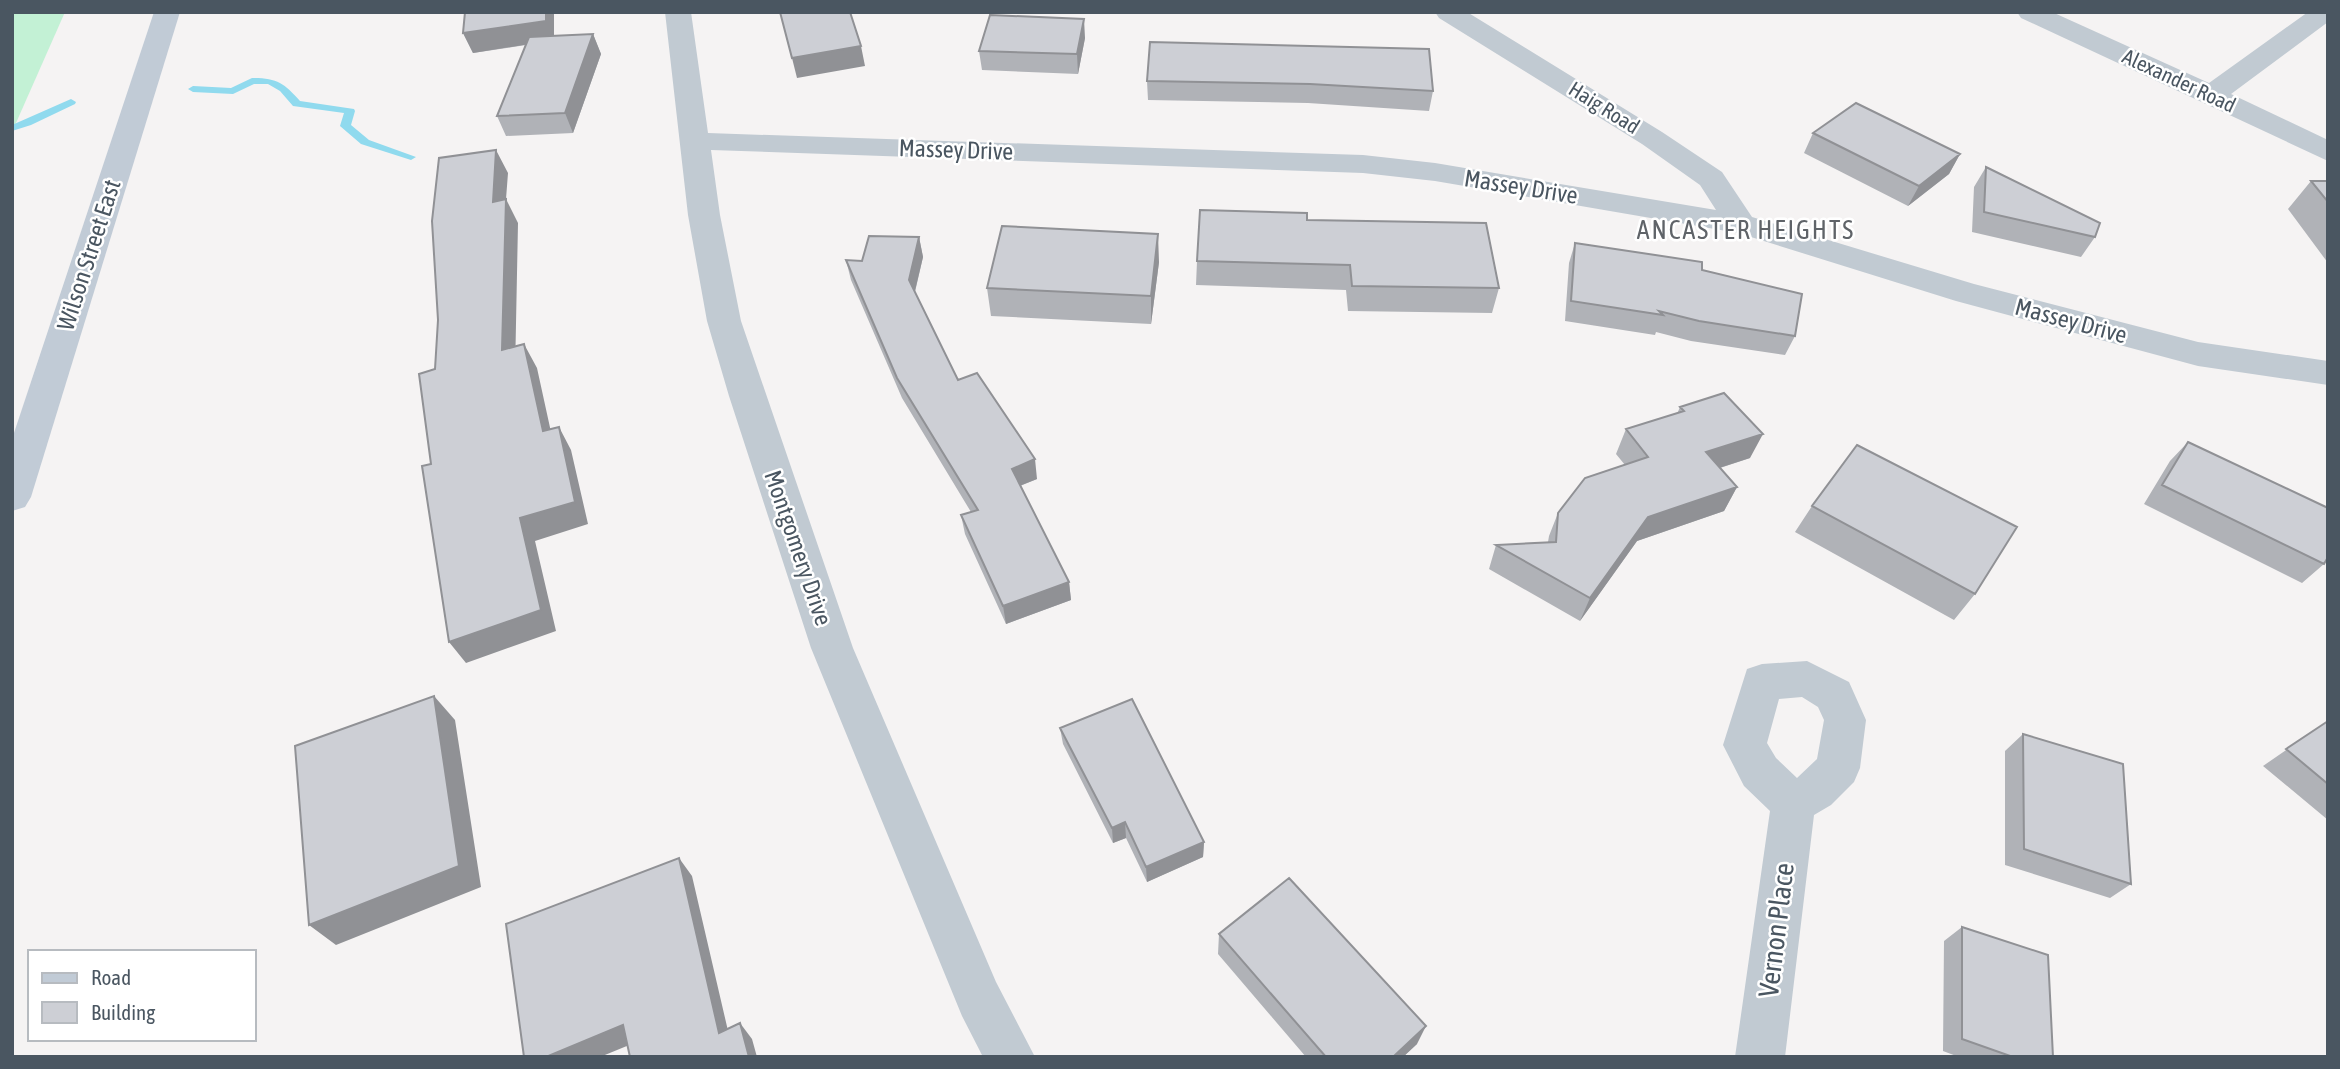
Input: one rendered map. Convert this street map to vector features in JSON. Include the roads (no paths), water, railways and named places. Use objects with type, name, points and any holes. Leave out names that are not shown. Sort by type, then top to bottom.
[{"type":"main road","name":"Wilson Street East","points":[[12,498],[167,12]]},
{"type":"street","name":"Montgomery Drive","points":[[678,12],[704,215],[724,321],[832,648],[979,999],[1010,1057]]},
{"type":"street","name":"Haig Road","points":[[1448,12],[1652,138],[1711,179],[1741,223]]},
{"type":"street","name":"Alexander Road","points":[[2030,12],[2328,152]]},
{"type":"street","points":[[2211,95],[2325,12]]},
{"type":"street","name":"Massey Drive","points":[[694,141],[1363,164],[1436,172],[1741,223],[1968,293],[2186,351],[2328,373]]},
{"type":"street","name":"Vernon Place","points":[[1760,1057],[1793,804]]},
{"type":"waterway","points":[[193,89],[233,91],[252,81],[270,81],[284,89],[297,104],[350,111],[345,126],[365,142],[411,157]]},
{"type":"waterway","points":[[12,128],[71,102]]},
{"type":"district","name":"ANCASTER HEIGHTS","points":[[1746,230]]}]
